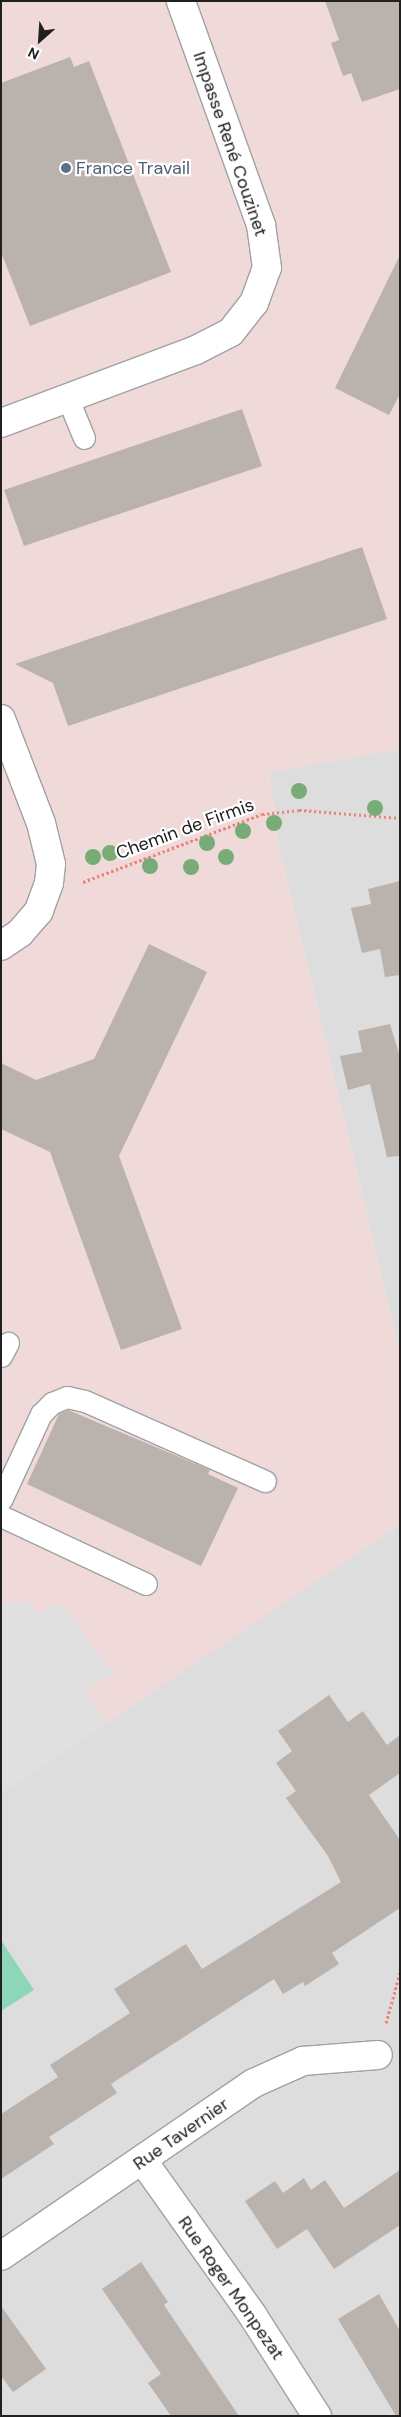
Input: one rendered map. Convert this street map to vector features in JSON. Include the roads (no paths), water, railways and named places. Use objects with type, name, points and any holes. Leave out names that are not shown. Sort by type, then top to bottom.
[{"type":"street","name":"Impasse René Couzinet","points":[[1,423],[196,350],[231,332],[254,303],[267,268],[261,225],[181,1]]},
{"type":"street","points":[[1,719],[49,847],[51,864],[45,898],[33,921],[1,946]]},
{"type":"street","name":"Rue Tavernier","points":[[1,2256],[143,2162],[254,2083],[282,2068],[326,2058],[378,2055]]},
{"type":"street","name":"Rue Roger Monpezat","points":[[143,2162],[253,2316],[317,2416]]},
{"type":"lane","points":[[68,399],[84,438]]},
{"type":"lane","points":[[1,1500],[41,1414],[52,1402],[67,1397],[85,1401],[265,1481]]},
{"type":"lane","points":[[1,1516],[146,1584]]},
{"type":"place","name":"France Travail","points":[[66,168]]}]
